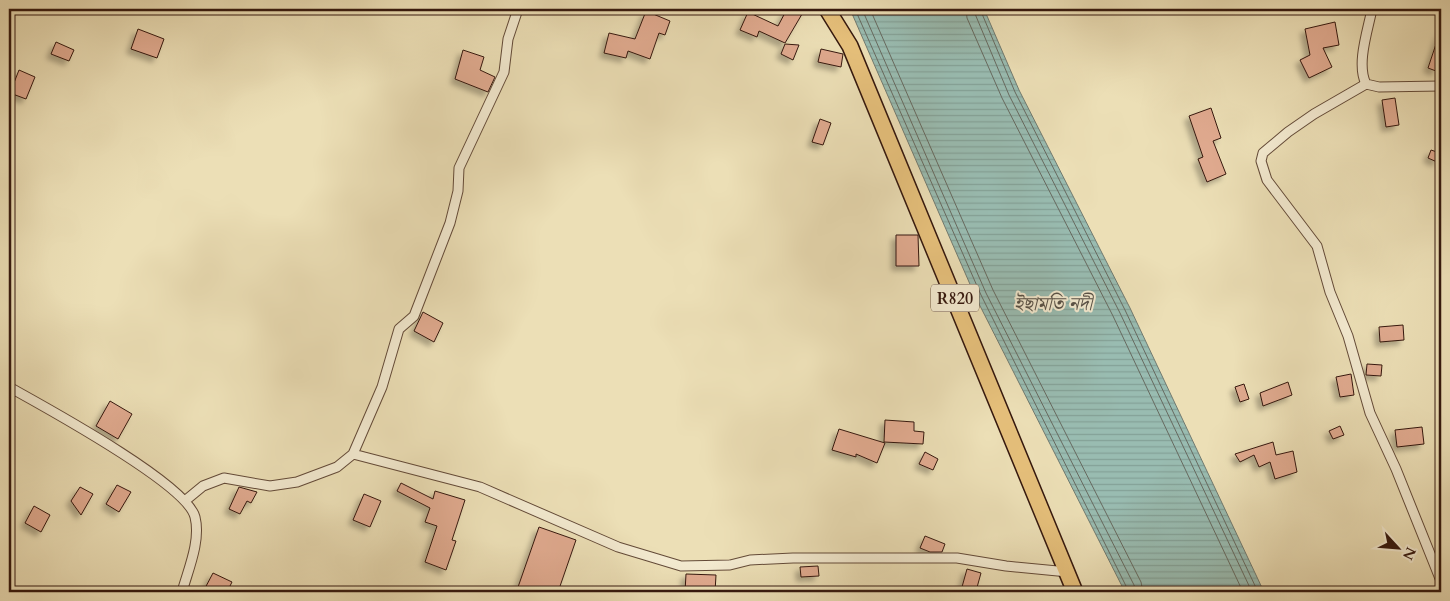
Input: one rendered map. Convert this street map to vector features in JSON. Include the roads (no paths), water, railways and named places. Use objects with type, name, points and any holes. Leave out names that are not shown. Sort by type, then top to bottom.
[{"type":"main road","name":"R820","points":[[827,9],[850,46],[1069,572],[1075,592]]},
{"type":"street","points":[[186,500],[203,486],[224,478],[270,486],[297,482],[337,467],[353,454],[382,387],[399,329],[414,316],[450,222],[458,191],[459,168],[504,72],[508,39],[518,9]]},
{"type":"street","points":[[1366,84],[1362,76],[1363,60],[1372,9]]},
{"type":"street","points":[[1441,86],[1379,87],[1366,84],[1314,114],[1288,132],[1264,153],[1261,161],[1267,180],[1317,246],[1330,292],[1348,336],[1370,412],[1396,469],[1441,581]]},
{"type":"street","points":[[9,387],[96,436],[186,500],[195,517],[195,541],[182,592]]},
{"type":"street","points":[[353,454],[480,487],[618,547],[681,566],[730,565],[750,560],[793,558],[958,558],[1006,566],[1069,572]]},
{"type":"water","name":"ইছামতি নদী","points":[[850,9],[984,9],[1019,90],[1130,308],[1264,592],[1125,592],[976,298]]}]
